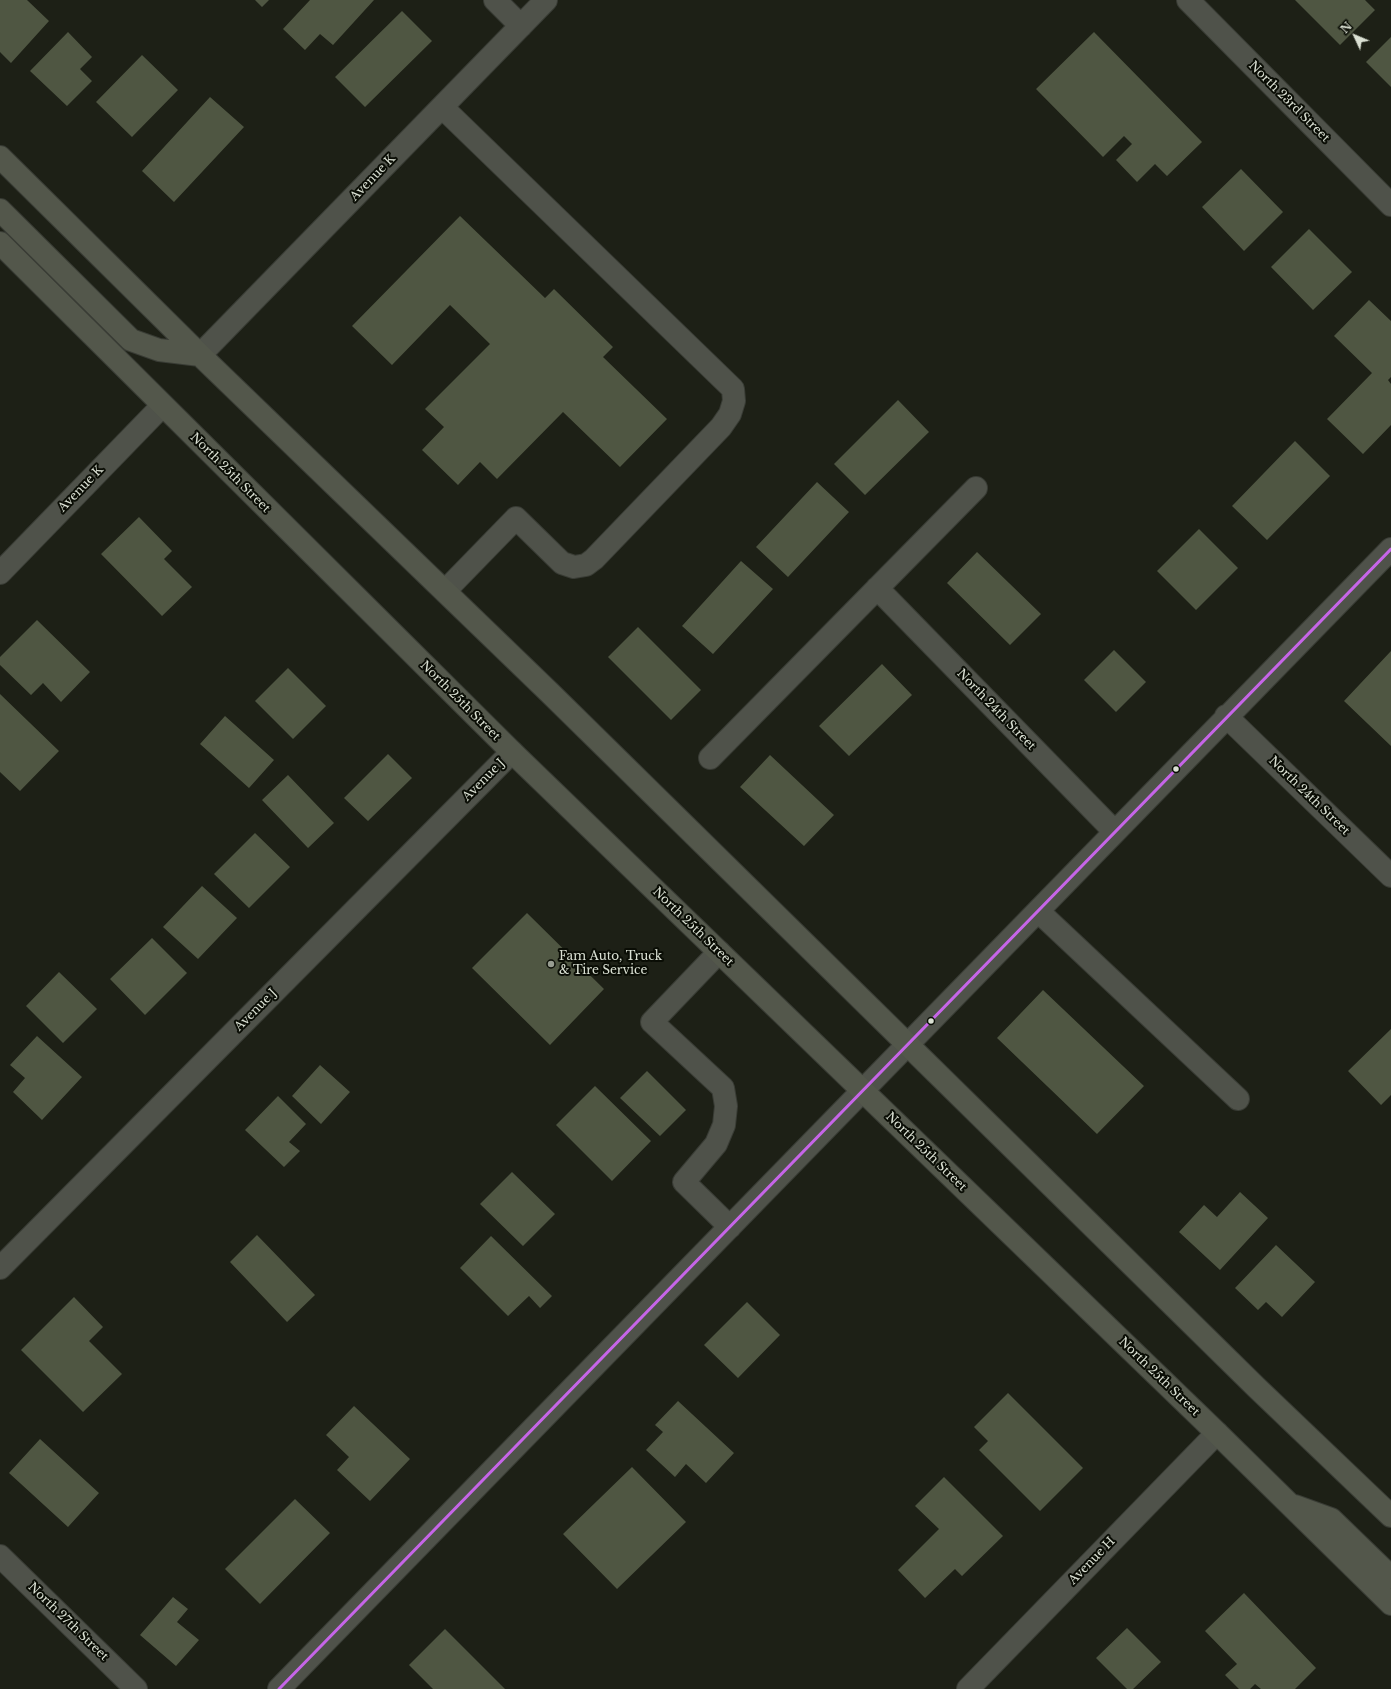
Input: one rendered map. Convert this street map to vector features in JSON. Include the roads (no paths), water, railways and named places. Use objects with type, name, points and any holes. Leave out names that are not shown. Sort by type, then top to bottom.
[{"type":"main road","points":[[0,157],[200,355],[445,591],[1257,1388],[1391,1516]]},
{"type":"main road","points":[[0,210],[131,340],[159,350],[200,355]]},
{"type":"main road","name":"North 25th Street","points":[[0,243],[162,406],[512,752],[1217,1433],[1391,1604]]},
{"type":"main road","points":[[1288,1503],[1331,1519],[1391,1577]]},
{"type":"street","points":[[495,0],[521,26]]},
{"type":"street","name":"Avenue K","points":[[200,355],[546,0]]},
{"type":"street","name":"North 23rd Street","points":[[1188,0],[1391,205]]},
{"type":"street","points":[[442,107],[733,389],[734,400],[730,414],[721,427],[594,559],[586,565],[574,567],[562,564],[516,518],[445,591]]},
{"type":"street","name":"Avenue K","points":[[0,573],[162,406]]},
{"type":"street","points":[[710,758],[976,488]]},
{"type":"street","points":[[279,1689],[863,1091],[1226,716],[1391,549]]},
{"type":"street","name":"North 24th Street","points":[[877,588],[1115,832]]},
{"type":"street","name":"North 24th Street","points":[[1226,716],[1391,876]]},
{"type":"street","name":"Avenue J","points":[[0,1268],[512,752]]},
{"type":"street","points":[[1038,911],[1238,1099]]},
{"type":"street","points":[[719,952],[652,1022],[723,1088],[726,1106],[724,1125],[716,1144],[684,1182],[730,1227]]},
{"type":"street","name":"Avenue H","points":[[968,1689],[1217,1433]]},
{"type":"street","name":"North 27th Street","points":[[0,1556],[136,1689]]},
{"type":"place","name":"Fam Auto, Truck & Tire Service","points":[[551,964]]}]
